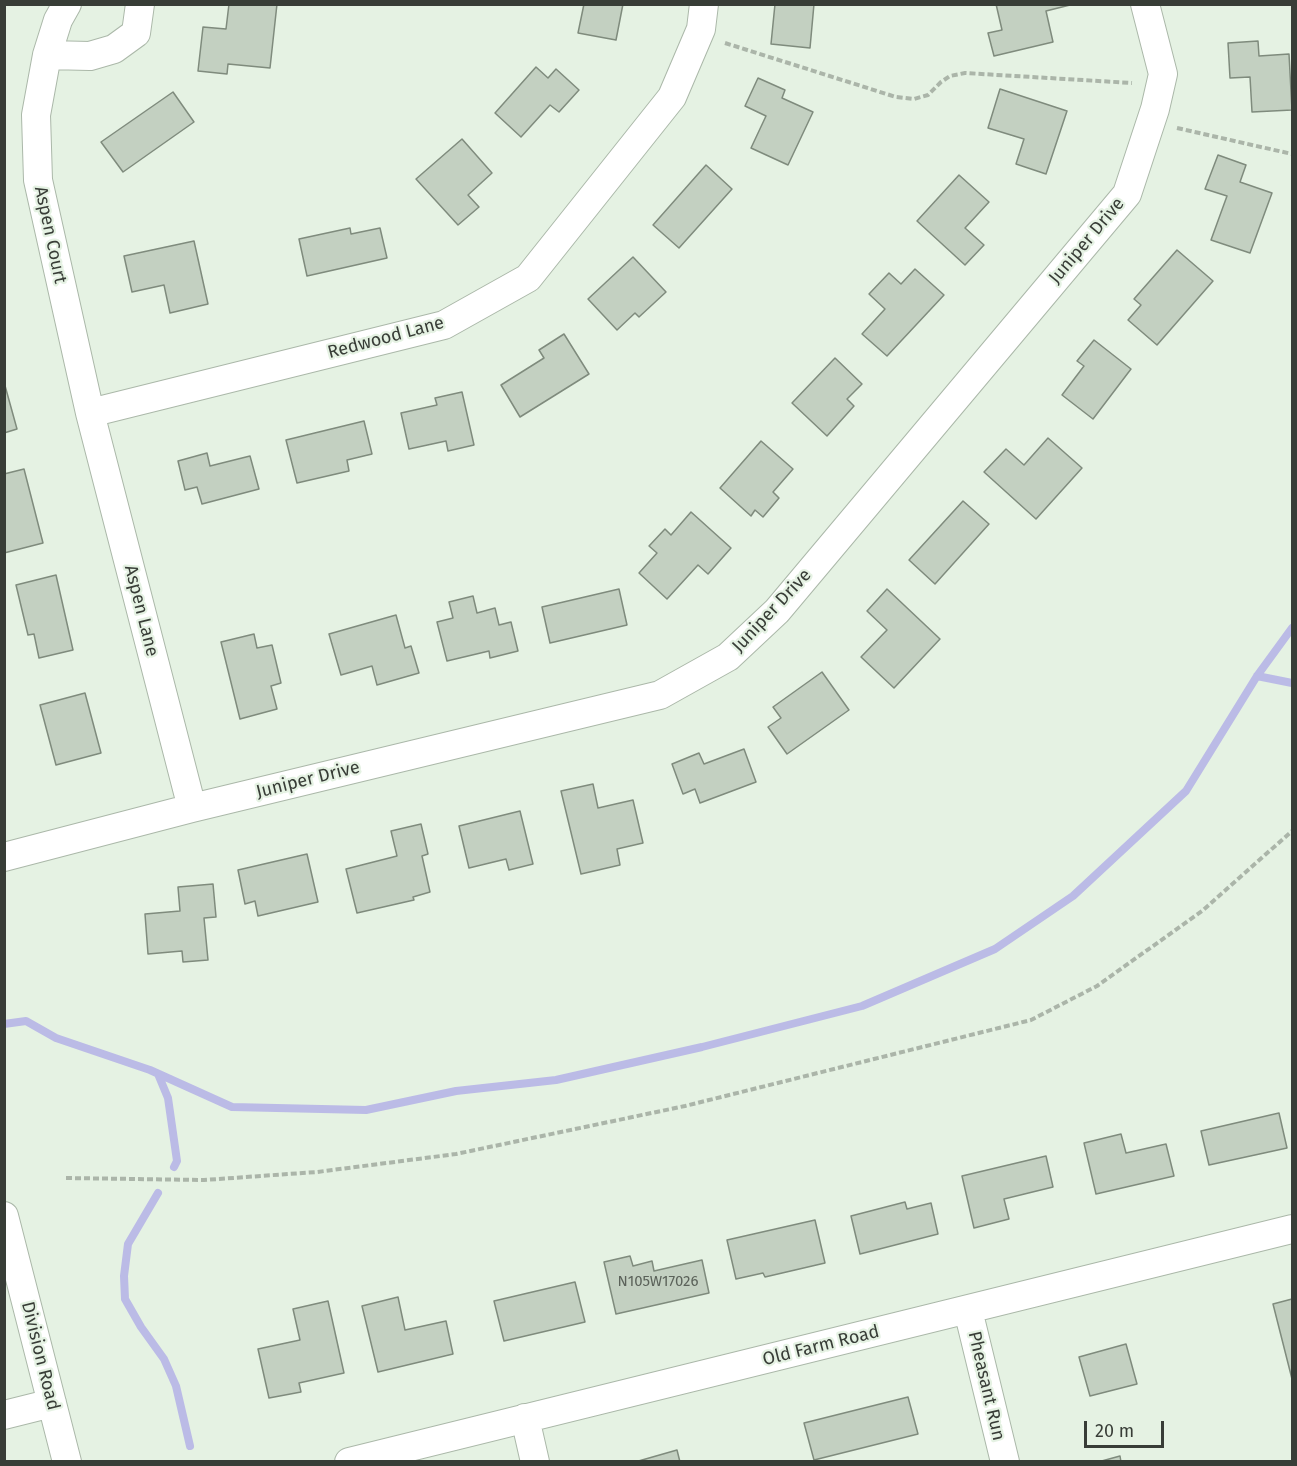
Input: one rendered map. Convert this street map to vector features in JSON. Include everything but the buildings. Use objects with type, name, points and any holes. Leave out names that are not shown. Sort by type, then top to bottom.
[{"type":"street","name":"Aspen Court","points":[[67,4],[58,20],[47,55],[36,115],[38,180],[90,413]]},
{"type":"street","points":[[47,55],[90,56],[114,49],[136,33],[140,4]]},
{"type":"street","name":"Redwood Lane","points":[[90,413],[444,325],[528,278],[672,97],[701,29],[704,4]]},
{"type":"street","name":"Juniper Drive","points":[[4,857],[192,808],[660,695],[728,657],[777,611],[1127,194],[1155,109],[1163,74],[1145,4]]},
{"type":"street","name":"Aspen Lane","points":[[90,413],[192,808]]},
{"type":"street","name":"Division Road","points":[[4,1216],[67,1461]]},
{"type":"street","name":"Old Farm Road","points":[[350,1461],[1293,1229]]},
{"type":"street","name":"Pheasant Run","points":[[968,1310],[1005,1461]]},
{"type":"street","points":[[4,1415],[52,1403]]},
{"type":"street","points":[[525,1418],[535,1461]]},
{"type":"path","points":[[698,35],[896,97],[914,99],[928,95],[950,76],[965,73],[1132,83]]},
{"type":"path","points":[[1170,127],[1293,154]]},
{"type":"path","points":[[66,1178],[204,1180],[317,1172],[456,1154],[685,1106],[1031,1020],[1097,986],[1193,918],[1293,831]]},
{"type":"waterway","points":[[4,1024],[26,1021],[56,1038],[150,1070],[232,1107],[366,1110],[456,1091],[556,1080],[702,1047],[862,1006],[995,949],[1073,896],[1186,791],[1257,676],[1292,628]]},
{"type":"waterway","points":[[1257,676],[1292,683]]},
{"type":"waterway","points":[[158,1074],[168,1098],[177,1161],[174,1167]]},
{"type":"waterway","points":[[158,1193],[128,1244],[124,1276],[125,1299],[141,1327],[164,1359],[176,1386],[190,1446]]}]
